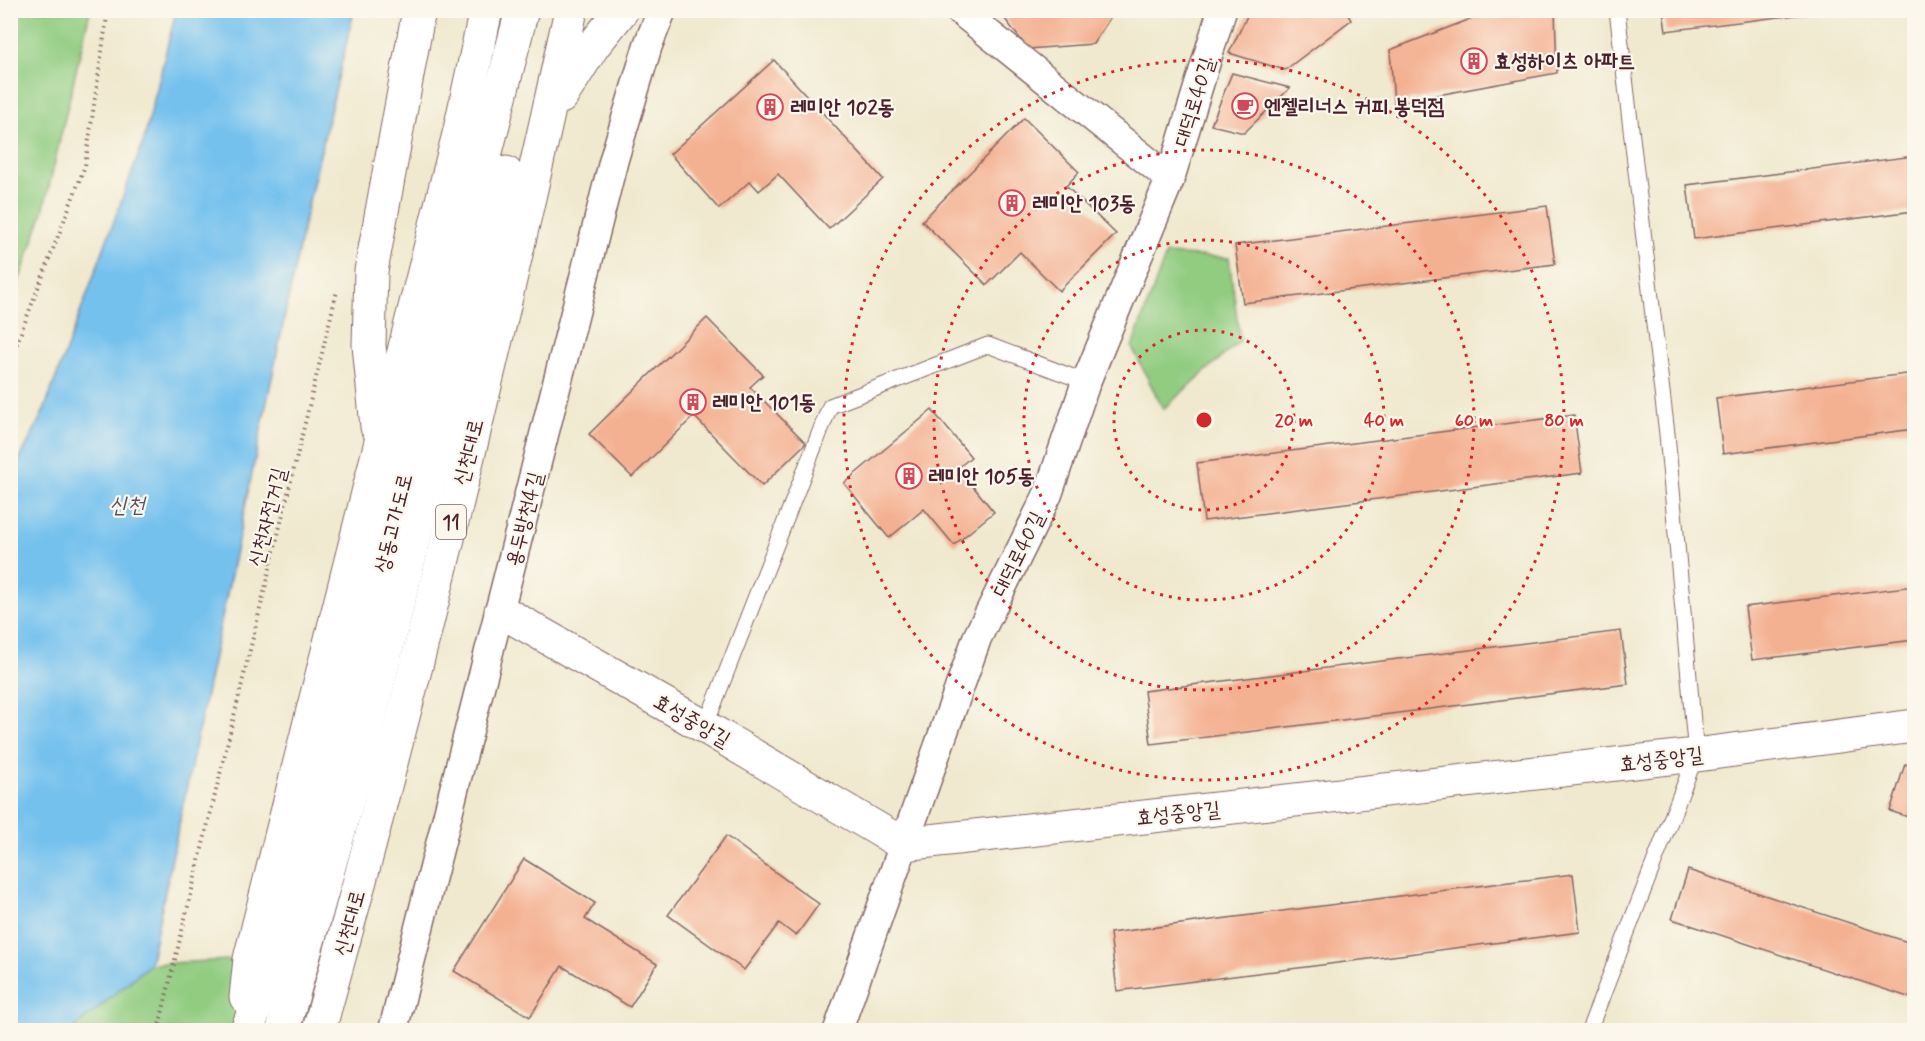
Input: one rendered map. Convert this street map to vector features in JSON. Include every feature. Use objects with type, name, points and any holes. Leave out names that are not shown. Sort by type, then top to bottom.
[{"type":"main road","points":[[380,448],[369,345],[371,271],[419,10]]},
{"type":"main road","points":[[242,1030],[250,959],[460,130],[486,10]]},
{"type":"main road","name":"상동고가도로","points":[[283,1030],[357,766],[452,343],[522,10]]},
{"type":"main road","name":"상동고가도로","points":[[247,1030],[295,905],[545,10]]},
{"type":"main road","name":"신천대로","points":[[319,1030],[355,902],[448,530],[571,10]]},
{"type":"main road","points":[[547,119],[593,46],[622,10]]},
{"type":"main road","name":"효성중앙길","points":[[501,611],[705,727],[903,844],[1696,756],[1914,726]]},
{"type":"street","name":"용두방천4길","points":[[393,1030],[614,159],[648,45],[662,10]]},
{"type":"street","points":[[959,10],[1170,179]]},
{"type":"street","name":"대덕로40길","points":[[838,1030],[977,638],[1048,494],[1086,382],[1170,179],[1222,10]]},
{"type":"lane","points":[[1589,1030],[1696,756],[1667,434],[1617,10]]},
{"type":"lane","points":[[705,727],[830,406],[987,345],[1086,382]]},
{"type":"path","points":[[10,361],[85,166],[108,10]]},
{"type":"path","name":"신천자전거길","points":[[158,1030],[337,289]]},
{"type":"green space","points":[[11,10],[90,11],[43,212],[11,304]]},
{"type":"green space","points":[[1166,254],[1229,258],[1240,341],[1163,409],[1132,347]]},
{"type":"green space","points":[[250,959],[242,1030],[72,1030],[150,964]]},
{"type":"water","name":"신천","points":[[176,11],[354,11],[307,209],[150,964],[72,1030],[11,1030],[11,477],[44,410],[144,140]]},
{"type":"building","points":[[998,10],[1115,10],[1093,44],[1028,49]]},
{"type":"building","points":[[1250,10],[1345,10],[1351,20],[1285,70],[1229,53]]},
{"type":"building","name":"효성하이츠 아파트","points":[[1494,10],[1555,10],[1557,73],[1394,103],[1390,50]]},
{"type":"building","points":[[1663,10],[1819,10],[1819,12],[1666,31]]},
{"type":"building","name":"레미안 102동","points":[[774,60],[883,179],[829,229],[778,174],[759,191],[750,181],[719,209],[670,154]]},
{"type":"building","name":"엔젤리너스 커피 봉덕점","points":[[1232,73],[1290,88],[1244,133],[1211,125]]},
{"type":"building","name":"레미안 103동","points":[[1024,118],[1079,172],[1066,186],[1116,234],[1059,291],[1020,252],[987,285],[922,221]]},
{"type":"building","points":[[1914,156],[1914,211],[1694,239],[1687,185]]},
{"type":"building","points":[[1547,206],[1555,264],[1243,303],[1235,245]]},
{"type":"building","name":"레미안 101동","points":[[707,318],[763,375],[750,387],[806,443],[762,486],[694,416],[632,477],[589,434]]},
{"type":"building","points":[[1914,373],[1914,429],[1723,454],[1716,398]]},
{"type":"building","name":"레미안 105동","points":[[932,410],[971,457],[958,468],[994,512],[954,545],[924,509],[889,538],[844,483]]},
{"type":"building","points":[[1574,415],[1582,473],[1204,521],[1197,463]]},
{"type":"building","points":[[1914,586],[1914,640],[1752,660],[1745,607]]},
{"type":"building","points":[[1621,631],[1628,684],[1151,744],[1144,691]]},
{"type":"building","points":[[1905,764],[1914,767],[1914,819],[1890,811]]},
{"type":"building","points":[[726,836],[819,904],[796,936],[779,923],[744,970],[668,915]]},
{"type":"building","points":[[524,859],[595,903],[585,919],[657,964],[630,1007],[562,966],[530,1017],[454,971]]},
{"type":"building","points":[[1688,870],[1914,944],[1914,999],[1672,919]]},
{"type":"building","points":[[1573,874],[1580,932],[1117,991],[1110,933]]},
{"type":"place","name":"효성하이츠 아파트","points":[[1474,61]]},
{"type":"place","name":"엔젤리너스 커피 봉덕점","points":[[1245,106]]},
{"type":"place","name":"레미안 102동","points":[[770,107]]},
{"type":"place","name":"레미안 103동","points":[[1012,203]]},
{"type":"place","name":"레미안 101동","points":[[693,402]]},
{"type":"place","name":"레미안 105동","points":[[909,476]]}]
